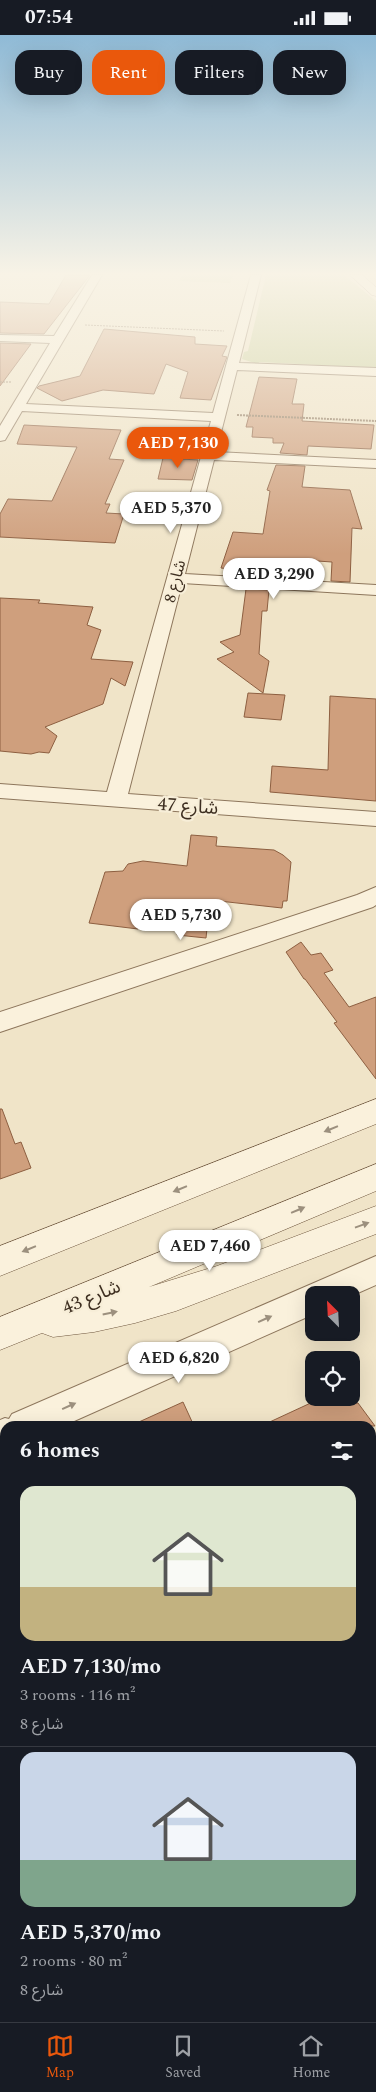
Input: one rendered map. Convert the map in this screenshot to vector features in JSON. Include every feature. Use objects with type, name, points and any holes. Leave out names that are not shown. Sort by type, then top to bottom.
[{"type":"main road","points":[[0,1261],[376,1111]]},
{"type":"main road","name":"شارع 43","points":[[13,1328],[376,1177]]},
{"type":"main road","points":[[13,1328],[80,1319],[135,1307],[188,1291],[376,1220]]},
{"type":"street","points":[[0,437],[41,368]]},
{"type":"street","name":"شارع 8","points":[[116,800],[232,368]]},
{"type":"street","points":[[273,368],[376,372]]},
{"type":"street","points":[[18,407],[218,416]]},
{"type":"street","points":[[208,456],[376,464]]},
{"type":"street","points":[[175,579],[376,590]]},
{"type":"street","name":"شارع 47","points":[[0,791],[376,819]]},
{"type":"street","points":[[0,1022],[365,901],[376,895]]},
{"type":"street","points":[[340,1286],[376,1270]]},
{"type":"street","points":[[35,1421],[305,1302]]},
{"type":"path","points":[[218,416],[376,421]]},
{"type":"building","points":[[0,368],[13,368],[0,386]]},
{"type":"building","points":[[84,368],[165,368],[154,394],[103,390],[62,401],[37,388],[80,376]]},
{"type":"building","points":[[176,368],[223,368],[211,400],[180,398],[188,372]]},
{"type":"building","points":[[259,377],[297,379],[292,404],[304,404],[302,421],[374,425],[371,449],[308,446],[307,455],[280,453],[284,443],[273,443],[273,438],[252,437],[253,427],[246,427]]},
{"type":"building","points":[[24,425],[121,430],[109,459],[124,460],[105,504],[110,504],[106,513],[124,514],[115,543],[0,537],[0,514],[8,499],[52,501],[77,447],[17,444]]},
{"type":"building","points":[[163,458],[198,460],[192,480],[158,479]]},
{"type":"building","points":[[276,465],[305,466],[302,487],[350,490],[362,529],[352,528],[350,582],[331,581],[332,562],[288,559],[287,578],[247,576],[248,571],[221,568],[233,532],[263,534],[270,491],[267,490]]},
{"type":"building","points":[[246,589],[269,590],[267,611],[262,611],[259,654],[269,661],[263,693],[217,659],[234,652],[220,642],[240,635]]},
{"type":"building","points":[[0,598],[40,600],[38,603],[93,607],[87,625],[101,630],[91,659],[133,662],[125,686],[111,678],[103,704],[45,727],[57,736],[49,753],[39,752],[31,754],[0,751]]},
{"type":"building","points":[[248,693],[285,695],[281,720],[244,717]]},
{"type":"building","points":[[330,696],[376,699],[376,801],[270,792],[272,766],[328,770]]},
{"type":"building","points":[[191,835],[217,837],[216,846],[274,850],[283,855],[291,862],[287,901],[283,901],[282,908],[210,900],[206,938],[177,935],[178,928],[140,924],[138,929],[89,923],[105,872],[123,871],[128,864],[143,861],[187,866]]},
{"type":"building","points":[[301,942],[311,955],[321,953],[333,970],[324,973],[349,1007],[376,997],[376,1079],[334,1023],[337,1022],[286,952]]},
{"type":"building","points":[[0,1109],[2,1109],[15,1144],[21,1142],[31,1168],[0,1179]]},
{"type":"building","points":[[183,1402],[192,1421],[141,1421]]},
{"type":"building","points":[[305,1406],[360,1406],[371,1421],[272,1421]]}]
